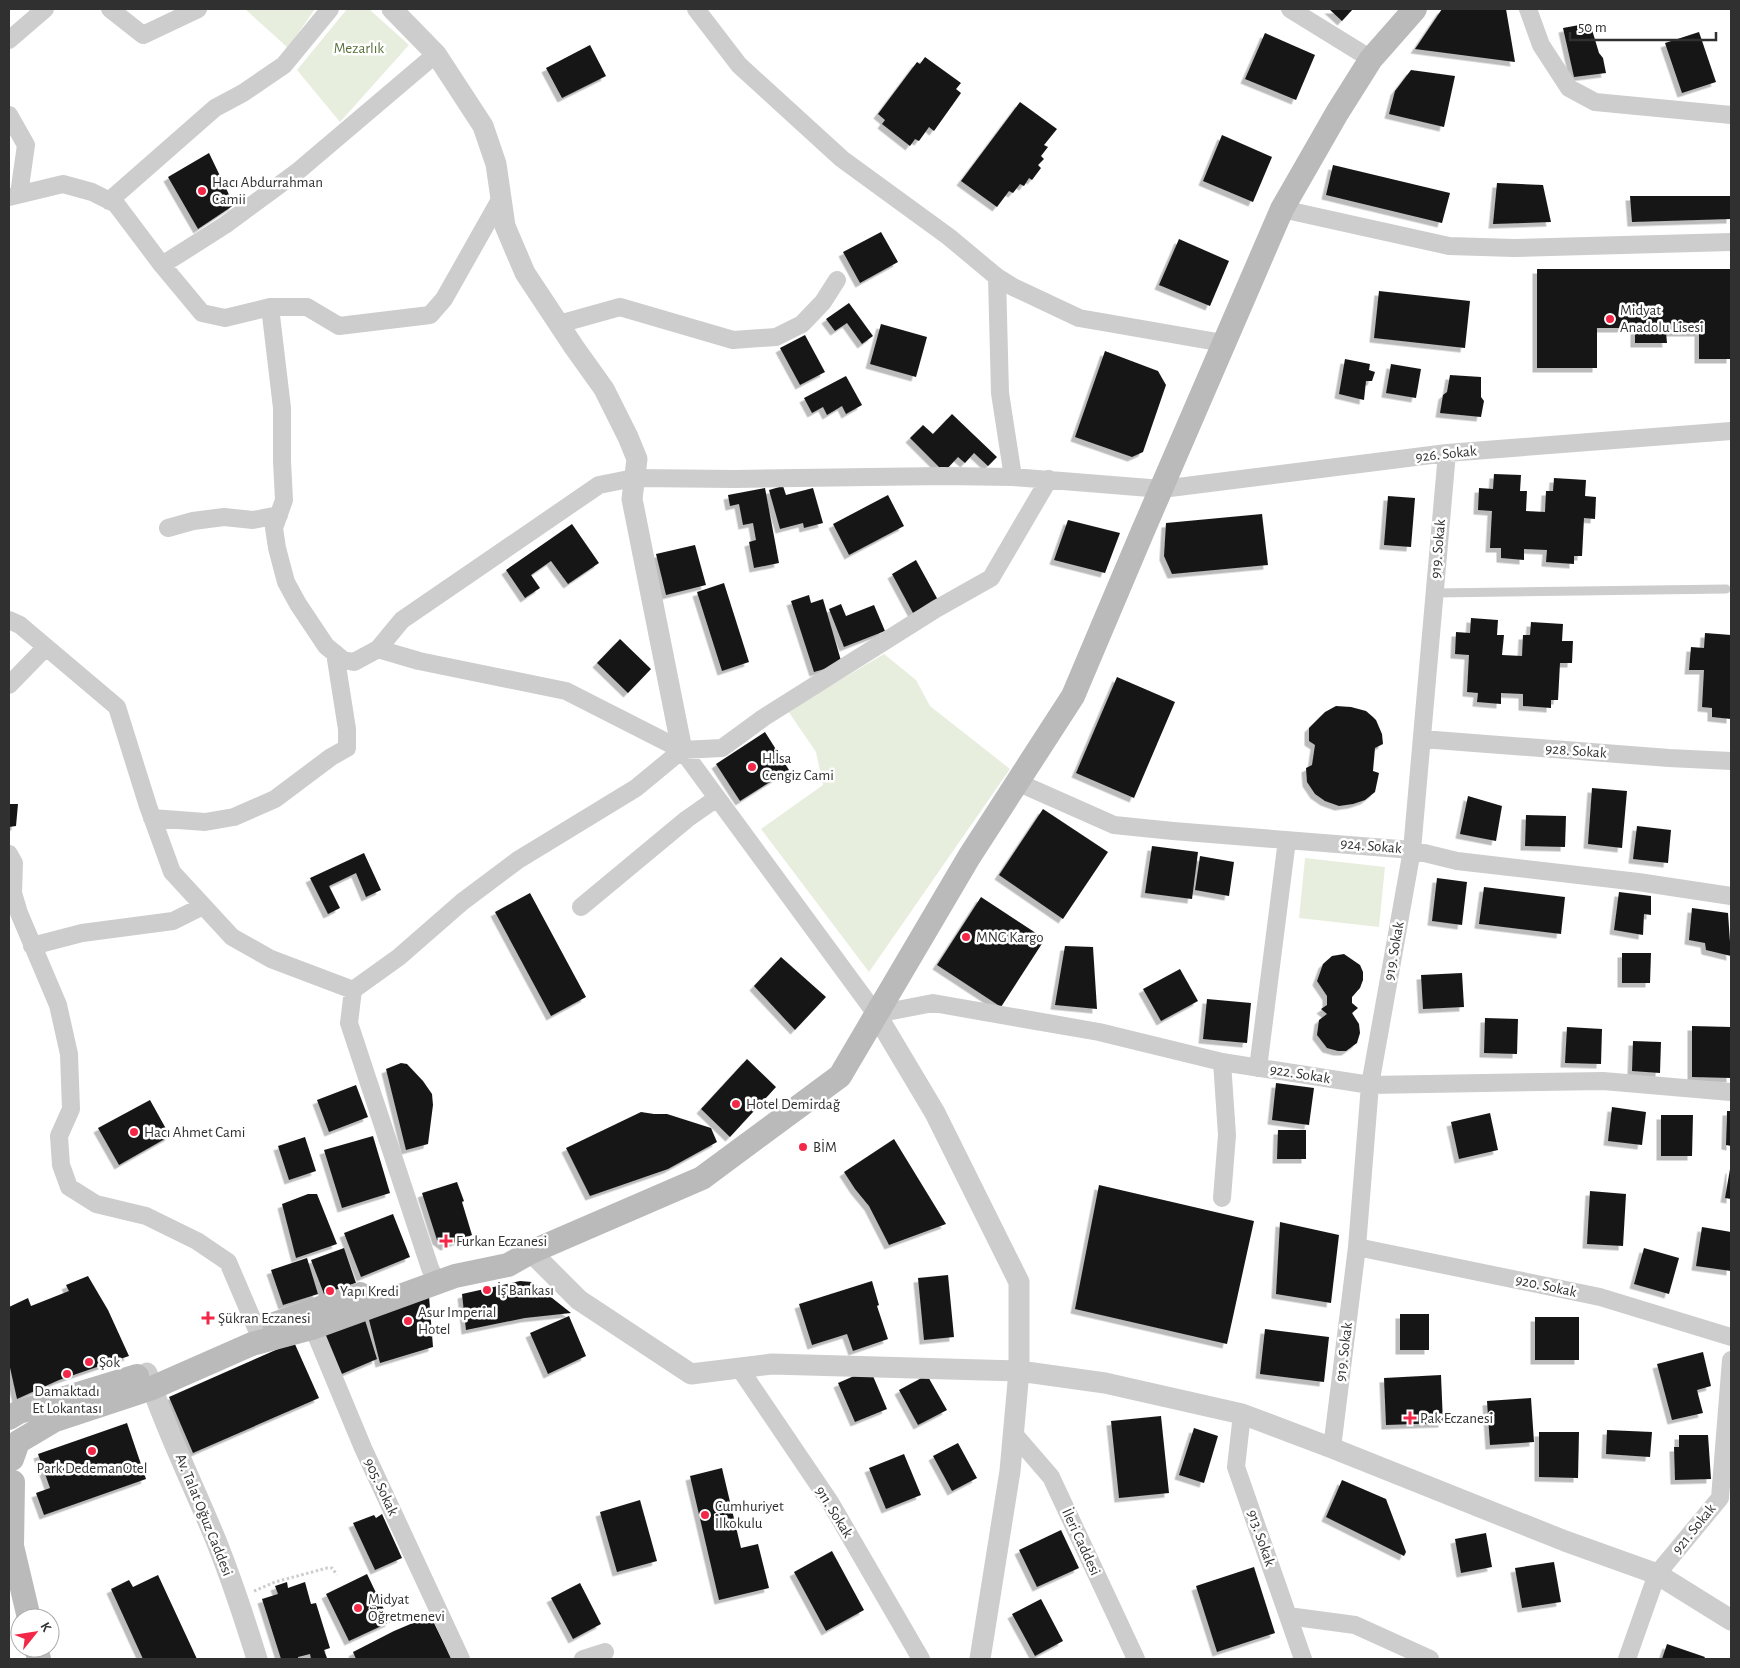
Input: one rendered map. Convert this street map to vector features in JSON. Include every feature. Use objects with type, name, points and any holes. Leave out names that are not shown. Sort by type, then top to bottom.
[{"type":"main road","points":[[9,1418],[19,1412],[150,1380],[434,1276],[455,1276],[508,1265],[532,1252],[702,1178],[840,1076],[969,857],[1073,696],[1282,209],[1371,58],[1415,9]]},
{"type":"main road","points":[[27,1608],[12,1546],[11,1471],[18,1442],[55,1420],[150,1380],[257,1330],[310,1320]]},
{"type":"street","points":[[9,40],[45,9]]},
{"type":"street","points":[[110,9],[143,35],[198,9]]},
{"type":"street","points":[[109,200],[215,108],[243,93],[284,65],[330,9]]},
{"type":"street","points":[[392,9],[436,54],[483,126],[496,164],[505,226],[525,273],[604,389],[628,437],[636,459],[632,499],[682,750],[876,1014],[935,1113],[1019,1282],[1019,1371],[1010,1471],[980,1659]]},
{"type":"street","points":[[696,9],[739,65],[842,159],[948,237],[1013,288],[1079,318],[1223,343]]},
{"type":"street","points":[[1290,9],[1371,58]]},
{"type":"street","points":[[1528,9],[1541,45],[1569,88],[1595,102],[1731,115]]},
{"type":"street","points":[[162,265],[225,225],[297,172],[436,54]]},
{"type":"street","points":[[9,115],[26,145],[14,195],[63,184],[92,192],[116,204],[162,265],[202,313],[225,318],[270,307],[306,307],[339,326],[430,314],[444,299],[501,198]]},
{"type":"street","points":[[1282,209],[1449,246],[1514,248],[1731,242]]},
{"type":"street","points":[[997,277],[1000,393],[1013,477]]},
{"type":"street","points":[[559,324],[620,307],[733,340],[776,337],[802,324],[823,302],[837,280]]},
{"type":"street","points":[[270,307],[282,408],[284,500],[274,528],[276,548],[286,582],[326,646],[343,660],[354,662],[378,649],[419,662],[566,691],[682,750],[722,748],[771,712],[936,609],[991,578],[1049,480]]},
{"type":"street","name":"926. Sokak","points":[[378,649],[402,620],[599,485],[634,478],[1013,477],[1162,489],[1447,453],[1731,431]]},
{"type":"street","name":"919. Sokak","points":[[1332,1448],[1357,1247],[1370,1085],[1412,850],[1447,453]]},
{"type":"street","points":[[168,528],[193,521],[224,518],[253,520],[278,515]]},
{"type":"street","points":[[9,620],[20,624],[117,707],[152,818],[172,872],[203,906],[232,937],[271,959],[353,990]]},
{"type":"street","points":[[9,685],[46,647]]},
{"type":"street","points":[[152,818],[205,822],[234,817],[275,799],[331,756],[347,748],[347,729],[335,653]]},
{"type":"street","name":"928. Sokak","points":[[1422,739],[1731,761]]},
{"type":"street","points":[[434,1276],[349,1023],[353,990],[399,957],[462,902],[518,860],[636,788],[682,750]]},
{"type":"street","name":"924. Sokak","points":[[1017,782],[1114,825],[1412,850],[1457,861],[1638,882],[1731,896]]},
{"type":"street","points":[[581,907],[687,819],[717,798]]},
{"type":"street","points":[[1258,1068],[1287,840]]},
{"type":"street","points":[[9,854],[14,863],[13,894],[18,913],[58,1005],[69,1054],[70,1109],[59,1136],[61,1165],[70,1187],[96,1204],[146,1216],[197,1241],[228,1262],[257,1330]]},
{"type":"street","points":[[32,946],[82,933],[173,921],[203,906]]},
{"type":"street","name":"922. Sokak","points":[[876,1014],[933,1002],[1099,1032],[1222,1062],[1370,1085],[1603,1081],[1731,1092]]},
{"type":"street","points":[[1222,1062],[1227,1135],[1222,1198]]},
{"type":"street","name":"920. Sokak","points":[[1357,1247],[1600,1297],[1731,1337]]},
{"type":"street","points":[[532,1252],[578,1300],[691,1374],[772,1364],[1019,1371],[1105,1383],[1242,1414],[1565,1541],[1657,1574],[1731,1620]]},
{"type":"street","name":"905. Sokak","points":[[310,1320],[363,1448],[461,1659]]},
{"type":"street","name":"921. Sokak","points":[[1627,1659],[1657,1574],[1720,1498],[1731,1360]]},
{"type":"street","name":"911. Sokak","points":[[740,1369],[830,1502],[921,1659]]},
{"type":"street","name":"Av. Talat Oğuz Caddesi","points":[[150,1380],[217,1543],[238,1598],[257,1659]]},
{"type":"street","name":"913. Sokak","points":[[1242,1414],[1236,1467],[1303,1659]]},
{"type":"street","name":"İleri Caddesi","points":[[1013,1434],[1051,1477],[1136,1659]]},
{"type":"street","points":[[1288,1616],[1355,1625],[1430,1659]]},
{"type":"street","points":[[583,1659],[605,1652]]},
{"type":"lane","points":[[1434,593],[1726,589]]},
{"type":"path","points":[[238,1598],[275,1582],[327,1568],[332,1568],[337,1576]]},
{"type":"green space","name":"Mezarlık","points":[[245,9],[315,9],[288,48]]},
{"type":"green space","name":"Mezarlık","points":[[347,9],[369,9],[409,45],[340,122],[297,70]]},
{"type":"green space","points":[[884,654],[916,680],[930,706],[1010,769],[869,972],[761,829],[823,785],[816,752],[788,711]]},
{"type":"green space","points":[[1305,858],[1385,867],[1379,927],[1299,918]]},
{"type":"building","points":[[1329,9],[1353,9],[1342,21]]},
{"type":"building","points":[[1442,9],[1506,9],[1515,62],[1415,49]]},
{"type":"building","points":[[1590,23],[1599,53],[1603,58],[1606,73],[1574,77],[1563,28]]},
{"type":"building","points":[[1699,32],[1716,82],[1682,93],[1665,43]]},
{"type":"building","points":[[1265,33],[1315,55],[1296,100],[1245,79]]},
{"type":"building","points":[[590,45],[606,76],[562,98],[546,68]]},
{"type":"building","points":[[925,57],[961,83],[956,89],[961,93],[934,131],[929,127],[919,141],[915,139],[910,146],[882,124],[885,120],[878,114],[917,62],[920,64]]},
{"type":"building","points":[[1411,70],[1455,76],[1444,127],[1389,114],[1395,91]]},
{"type":"building","points":[[1020,102],[1057,129],[1044,145],[1048,147],[1041,156],[1044,159],[1038,165],[1041,168],[1032,180],[1029,178],[1024,186],[1020,184],[1013,193],[1009,191],[997,207],[961,181]]},
{"type":"building","points":[[1222,135],[1272,157],[1253,202],[1203,181]]},
{"type":"building","name":"Hacı Abdurrahman Camii","points":[[209,153],[234,205],[198,229],[168,177]]},
{"type":"building","points":[[1333,165],[1450,193],[1442,223],[1326,195]]},
{"type":"building","points":[[1497,183],[1543,185],[1551,222],[1493,224]]},
{"type":"building","points":[[1630,196],[1731,196],[1731,219],[1632,222]]},
{"type":"building","points":[[881,232],[898,262],[860,283],[843,252]]},
{"type":"building","points":[[1179,239],[1229,261],[1210,306],[1159,285]]},
{"type":"building","points":[[1537,269],[1731,269],[1731,359],[1699,359],[1699,332],[1666,332],[1667,343],[1635,343],[1635,328],[1597,328],[1597,368],[1537,368]]},
{"type":"building","points":[[1379,291],[1470,301],[1465,348],[1374,338]]},
{"type":"building","points":[[849,303],[873,336],[862,344],[847,323],[835,331],[826,319]]},
{"type":"building","points":[[881,324],[927,337],[916,377],[870,364]]},
{"type":"building","points":[[805,335],[825,372],[800,385],[780,348]]},
{"type":"building","points":[[1105,351],[1158,371],[1166,385],[1143,452],[1132,457],[1075,437]]},
{"type":"building","points":[[1345,359],[1370,364],[1369,370],[1375,372],[1372,381],[1366,381],[1364,400],[1339,394]]},
{"type":"building","points":[[1391,364],[1421,369],[1416,398],[1386,393]]},
{"type":"building","points":[[1450,375],[1481,377],[1481,397],[1484,401],[1481,417],[1440,413],[1443,395],[1447,392]]},
{"type":"building","points":[[846,376],[862,405],[846,414],[842,406],[827,415],[823,407],[812,413],[804,398]]},
{"type":"building","points":[[952,414],[997,457],[988,466],[974,453],[965,463],[958,457],[944,472],[910,438],[923,425],[933,434]]},
{"type":"building","points":[[1494,474],[1521,475],[1520,491],[1527,491],[1526,511],[1545,512],[1546,491],[1553,491],[1554,478],[1586,480],[1585,496],[1596,497],[1595,519],[1584,518],[1582,556],[1574,556],[1574,564],[1546,562],[1547,550],[1524,549],[1524,560],[1501,558],[1501,548],[1490,548],[1492,511],[1478,510],[1479,488],[1493,489]]},
{"type":"building","points":[[783,486],[786,495],[813,488],[823,523],[804,528],[803,523],[780,529],[769,490]]},
{"type":"building","points":[[765,488],[779,563],[754,568],[749,542],[756,540],[753,523],[743,525],[739,504],[730,506],[728,495]]},
{"type":"building","points":[[888,495],[904,526],[849,555],[833,524]]},
{"type":"building","points":[[1388,496],[1415,498],[1411,547],[1384,545]]},
{"type":"building","points":[[1262,514],[1268,565],[1172,574],[1164,556],[1166,523]]},
{"type":"building","points":[[1068,520],[1120,533],[1105,573],[1054,560]]},
{"type":"building","points":[[572,524],[599,563],[568,584],[551,561],[531,575],[540,588],[525,598],[506,570]]},
{"type":"building","points":[[695,545],[706,585],[666,595],[656,554]]},
{"type":"building","points":[[916,560],[938,600],[913,613],[892,574]]},
{"type":"building","points":[[724,583],[749,662],[722,671],[697,592]]},
{"type":"building","points":[[809,595],[811,603],[823,599],[842,664],[814,672],[791,601]]},
{"type":"building","points":[[841,604],[846,616],[874,605],[885,631],[844,647],[829,609]]},
{"type":"building","points":[[1471,618],[1498,620],[1497,635],[1504,635],[1502,655],[1522,656],[1523,635],[1530,635],[1531,622],[1563,624],[1562,641],[1573,641],[1572,663],[1560,663],[1558,700],[1551,700],[1551,708],[1523,706],[1523,694],[1501,693],[1501,704],[1477,702],[1478,693],[1467,692],[1469,655],[1455,654],[1456,632],[1470,633]]},
{"type":"building","points":[[1705,633],[1731,635],[1731,719],[1712,717],[1712,708],[1702,707],[1704,670],[1689,670],[1691,647],[1704,648]]},
{"type":"building","points":[[620,639],[651,669],[628,693],[597,663]]},
{"type":"building","points":[[1117,677],[1175,702],[1134,798],[1076,773]]},
{"type":"building","points":[[1336,706],[1366,711],[1376,720],[1382,734],[1383,744],[1375,748],[1373,771],[1379,773],[1375,792],[1365,800],[1339,806],[1325,801],[1315,794],[1307,782],[1306,768],[1312,765],[1315,745],[1309,741],[1309,728],[1325,712]]},
{"type":"building","name":"H.İsa Cengiz Cami","points":[[765,732],[789,770],[740,801],[716,764]]},
{"type":"building","points":[[1592,788],[1627,791],[1622,848],[1588,844]]},
{"type":"building","points":[[1468,796],[1502,806],[1496,841],[1460,834]]},
{"type":"building","points":[[9,804],[18,804],[16,826],[9,827]]},
{"type":"building","points":[[1043,809],[1108,852],[1063,919],[999,875]]},
{"type":"building","points":[[1526,815],[1566,816],[1565,847],[1525,846]]},
{"type":"building","points":[[1637,826],[1671,830],[1668,863],[1633,859]]},
{"type":"building","points":[[1152,846],[1198,852],[1192,899],[1145,893]]},
{"type":"building","points":[[364,853],[381,890],[366,897],[356,873],[329,886],[340,908],[328,914],[310,878]]},
{"type":"building","points":[[1200,856],[1234,862],[1229,896],[1195,890]]},
{"type":"building","points":[[1437,878],[1467,882],[1462,925],[1432,921]]},
{"type":"building","points":[[1484,887],[1565,897],[1561,934],[1479,924]]},
{"type":"building","points":[[1619,892],[1651,896],[1651,915],[1644,914],[1643,935],[1614,930]]},
{"type":"building","points":[[530,893],[586,997],[551,1016],[495,912]]},
{"type":"building","points":[[981,897],[1045,939],[1001,1007],[937,965]]},
{"type":"building","points":[[1692,908],[1728,913],[1731,956],[1706,950],[1705,943],[1689,940]]},
{"type":"building","points":[[1065,946],[1093,947],[1097,1009],[1055,1005]]},
{"type":"building","points":[[1622,953],[1651,953],[1650,983],[1622,983]]},
{"type":"building","points":[[1344,954],[1360,965],[1363,972],[1360,988],[1352,997],[1352,1003],[1358,1008],[1352,1013],[1359,1024],[1360,1033],[1357,1043],[1346,1051],[1338,1051],[1327,1048],[1317,1035],[1319,1020],[1327,1014],[1321,1009],[1327,1005],[1327,996],[1317,981],[1323,964],[1332,956]]},
{"type":"building","points":[[781,957],[826,997],[795,1030],[754,986]]},
{"type":"building","points":[[1180,969],[1198,1001],[1161,1021],[1143,989]]},
{"type":"building","points":[[1462,973],[1464,1007],[1423,1009],[1421,975]]},
{"type":"building","points":[[1207,999],[1251,1003],[1247,1043],[1203,1039]]},
{"type":"building","points":[[1485,1018],[1518,1019],[1517,1054],[1484,1053]]},
{"type":"building","points":[[1692,1026],[1731,1027],[1731,1078],[1692,1077]]},
{"type":"building","points":[[1567,1027],[1602,1029],[1601,1064],[1565,1063]]},
{"type":"building","points":[[1633,1041],[1661,1042],[1660,1073],[1632,1071]]},
{"type":"building","points":[[747,1059],[776,1087],[730,1137],[701,1109]]},
{"type":"building","points":[[401,1063],[407,1064],[423,1081],[432,1094],[433,1105],[428,1144],[406,1150],[386,1069]]},
{"type":"building","points":[[1276,1083],[1314,1088],[1309,1125],[1272,1120]]},
{"type":"building","points":[[356,1085],[368,1117],[329,1132],[317,1100]]},
{"type":"building","name":"Hacı Ahmet Cami","points":[[150,1100],[170,1136],[119,1165],[98,1128]]},
{"type":"building","points":[[1612,1107],[1646,1112],[1642,1145],[1608,1141]]},
{"type":"building","points":[[1727,1111],[1731,1111],[1731,1146],[1726,1145]]},
{"type":"building","points":[[641,1112],[667,1114],[711,1128],[717,1142],[668,1169],[590,1196],[566,1148]]},
{"type":"building","points":[[1490,1113],[1498,1150],[1459,1159],[1451,1122]]},
{"type":"building","points":[[1661,1115],[1693,1115],[1692,1156],[1661,1156]]},
{"type":"building","points":[[1278,1130],[1306,1130],[1306,1159],[1277,1159]]},
{"type":"building","points":[[373,1136],[390,1193],[342,1208],[324,1150]]},
{"type":"building","points":[[305,1137],[316,1171],[289,1180],[278,1146]]},
{"type":"building","points":[[894,1139],[946,1224],[889,1245],[869,1206],[844,1172]]},
{"type":"building","points":[[1731,1169],[1731,1199],[1725,1198]]},
{"type":"building","points":[[457,1182],[464,1201],[462,1202],[472,1235],[445,1246],[437,1240],[422,1193]]},
{"type":"building","points":[[1099,1185],[1254,1221],[1227,1344],[1075,1309]]},
{"type":"building","points":[[1590,1191],[1626,1194],[1623,1246],[1587,1244]]},
{"type":"building","points":[[308,1194],[317,1194],[337,1244],[296,1258],[282,1204]]},
{"type":"building","points":[[393,1214],[410,1257],[361,1277],[344,1233]]},
{"type":"building","points":[[1280,1222],[1339,1235],[1331,1303],[1276,1294]]},
{"type":"building","points":[[1702,1227],[1731,1232],[1731,1271],[1696,1266]]},
{"type":"building","points":[[344,1248],[356,1283],[324,1294],[311,1260]]},
{"type":"building","points":[[1644,1248],[1679,1258],[1669,1294],[1634,1284]]},
{"type":"building","points":[[307,1258],[318,1294],[283,1305],[271,1270]]},
{"type":"building","points":[[948,1275],[954,1337],[924,1340],[918,1278]]},
{"type":"building","points":[[88,1276],[108,1310],[129,1356],[59,1380],[17,1399],[9,1363],[9,1307],[28,1298],[31,1306],[69,1291],[66,1285]]},
{"type":"building","points":[[520,1281],[532,1282],[571,1313],[525,1318],[466,1330],[462,1294]]},
{"type":"building","points":[[872,1281],[879,1305],[877,1306],[888,1339],[853,1351],[847,1334],[812,1345],[799,1304]]},
{"type":"building","points":[[429,1296],[433,1347],[380,1363],[367,1312]]},
{"type":"building","points":[[1400,1314],[1429,1314],[1429,1350],[1400,1350]]},
{"type":"building","points":[[569,1316],[586,1356],[548,1374],[530,1333]]},
{"type":"building","points":[[364,1317],[377,1359],[337,1376],[319,1335]]},
{"type":"building","points":[[1535,1317],[1579,1317],[1579,1360],[1535,1360]]},
{"type":"building","points":[[1265,1329],[1329,1337],[1324,1382],[1260,1374]]},
{"type":"building","points":[[294,1342],[319,1398],[193,1453],[169,1397]]},
{"type":"building","points":[[1703,1352],[1711,1386],[1697,1390],[1703,1413],[1672,1420],[1657,1364]]},
{"type":"building","points":[[870,1369],[887,1409],[855,1422],[838,1383]]},
{"type":"building","points":[[927,1375],[947,1410],[918,1425],[899,1390]]},
{"type":"building","points":[[1441,1375],[1443,1423],[1386,1425],[1384,1378]]},
{"type":"building","points":[[1531,1398],[1534,1442],[1490,1445],[1487,1401]]},
{"type":"building","points":[[1161,1416],[1169,1493],[1119,1498],[1111,1421]]},
{"type":"building","points":[[127,1423],[146,1479],[44,1515],[36,1493],[50,1488],[38,1454]]},
{"type":"building","points":[[1194,1428],[1218,1436],[1204,1483],[1179,1475]]},
{"type":"building","points":[[1607,1430],[1652,1432],[1650,1457],[1606,1454]]},
{"type":"building","points":[[1539,1432],[1579,1432],[1578,1478],[1539,1477]]},
{"type":"building","points":[[1679,1435],[1708,1435],[1711,1479],[1675,1480],[1674,1447],[1679,1447]]},
{"type":"building","points":[[958,1443],[977,1478],[952,1491],[933,1456]]},
{"type":"building","points":[[904,1454],[921,1495],[886,1509],[869,1468]]},
{"type":"building","points":[[722,1468],[741,1548],[758,1544],[769,1588],[719,1600],[690,1476]]},
{"type":"building","points":[[1342,1480],[1386,1499],[1406,1552],[1404,1556],[1326,1517]]},
{"type":"building","points":[[640,1500],[657,1561],[617,1572],[600,1512]]},
{"type":"building","points":[[382,1514],[402,1558],[375,1570],[353,1523],[374,1515],[376,1518]]},
{"type":"building","points":[[1061,1530],[1079,1568],[1037,1587],[1019,1550]]},
{"type":"building","points":[[1486,1533],[1492,1567],[1461,1573],[1455,1539]]},
{"type":"building","points":[[832,1551],[864,1610],[826,1631],[794,1572]]},
{"type":"building","points":[[1554,1562],[1561,1602],[1522,1608],[1515,1568]]},
{"type":"building","points":[[1254,1567],[1275,1633],[1217,1652],[1196,1586]]},
{"type":"building","name":"Midyat Öğretmenevi","points":[[367,1574],[390,1622],[349,1641],[326,1594]]},
{"type":"building","points":[[158,1575],[197,1659],[143,1659],[111,1589],[129,1580],[133,1587]]},
{"type":"building","points":[[287,1582],[288,1588],[305,1582],[311,1604],[316,1603],[330,1648],[324,1650],[327,1658],[311,1659],[310,1654],[298,1657],[298,1659],[281,1659],[262,1599],[278,1594],[275,1586]]},
{"type":"building","points":[[580,1583],[601,1624],[573,1639],[551,1598]]},
{"type":"building","points":[[1041,1599],[1063,1641],[1035,1656],[1012,1614]]},
{"type":"building","points":[[427,1617],[429,1620],[432,1619],[452,1659],[356,1659],[353,1652]]},
{"type":"building","points":[[1667,1644],[1705,1657],[1704,1659],[1662,1659]]},
{"type":"place","name":"Hacı Abdurrahman Camii","points":[[202,191]]},
{"type":"place","name":"Midyat Anadolu Lisesi","points":[[1610,319]]},
{"type":"place","name":"H.İsa Cengiz Cami","points":[[752,767]]},
{"type":"place","name":"MNG Kargo","points":[[966,937]]},
{"type":"place","name":"Hotel Demirdağ","points":[[736,1104]]},
{"type":"place","name":"Hacı Ahmet Cami","points":[[134,1132]]},
{"type":"place","name":"BİM","points":[[803,1147]]},
{"type":"place","name":"Furkan Eczanesi","points":[[446,1241]]},
{"type":"place","name":"İş Bankası","points":[[487,1290]]},
{"type":"place","name":"Yapı Kredi","points":[[330,1291]]},
{"type":"place","name":"Şükran Eczanesi","points":[[208,1318]]},
{"type":"place","name":"Asur Imperial Hotel","points":[[408,1321]]},
{"type":"place","name":"Şok","points":[[89,1362]]},
{"type":"place","name":"Damaktadı Et Lokantası","points":[[67,1374]]},
{"type":"place","name":"Pak Eczanesi","points":[[1410,1418]]},
{"type":"place","name":"Park DedemanOtel","points":[[92,1451]]},
{"type":"place","name":"Cumhuriyet İlkokulu","points":[[705,1515]]},
{"type":"place","name":"Midyat Öğretmenevi","points":[[358,1608]]}]
